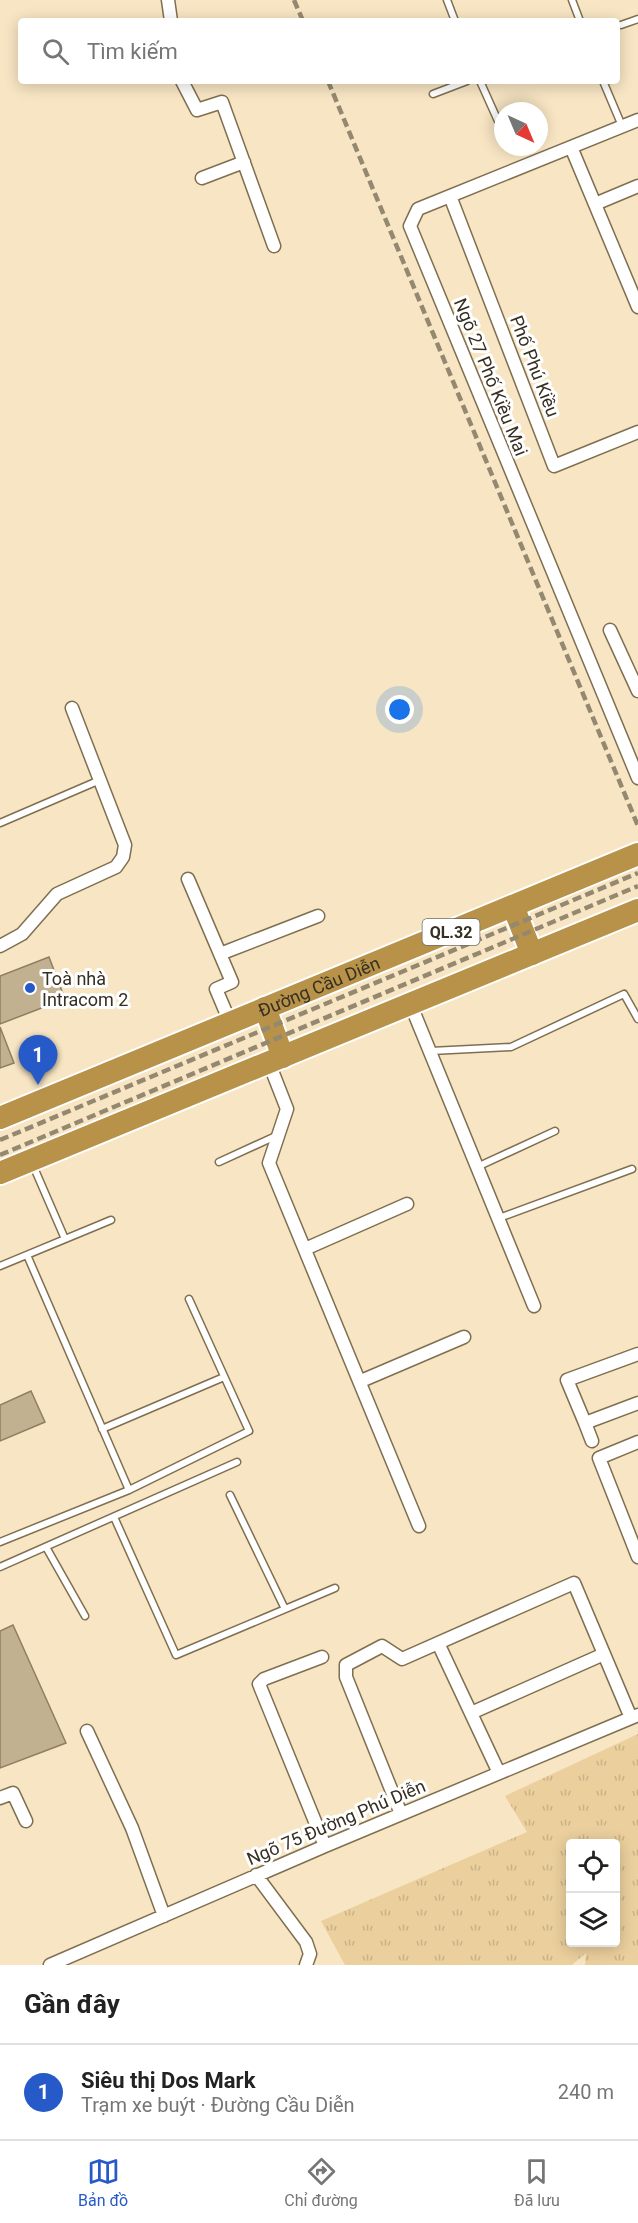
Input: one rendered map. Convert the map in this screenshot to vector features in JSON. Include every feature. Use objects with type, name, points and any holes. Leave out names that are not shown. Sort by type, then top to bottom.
[{"type":"highway","name":"Đường Cầu Diễn","points":[[0,1118],[638,854]]},
{"type":"highway","points":[[513,906],[532,954]]},
{"type":"highway","points":[[0,1173],[410,1003],[637,914]]},
{"type":"highway","points":[[265,1008],[276,1060]]},
{"type":"street","points":[[168,0],[171,18]]},
{"type":"street","points":[[184,84],[197,110],[222,102],[274,246]]},
{"type":"street","name":"Ngõ 27 Phố Kiều Mai","points":[[637,771],[410,226],[418,209],[638,120]]},
{"type":"street","points":[[571,147],[595,204],[633,282],[638,307]]},
{"type":"street","points":[[202,178],[244,162]]},
{"type":"street","points":[[595,204],[638,186]]},
{"type":"street","name":"Phố Phú Kiều","points":[[450,196],[554,465],[638,432]]},
{"type":"street","points":[[610,630],[637,686]]},
{"type":"street","points":[[0,946],[22,934],[57,894],[116,867],[123,857],[125,845],[72,708]]},
{"type":"street","points":[[188,879],[232,982],[216,989],[230,1022]]},
{"type":"street","points":[[220,954],[318,916]]},
{"type":"street","points":[[410,1003],[534,1306]]},
{"type":"street","points":[[276,1060],[287,1109],[269,1163],[419,1526]]},
{"type":"street","points":[[305,1249],[407,1204]]},
{"type":"street","points":[[361,1381],[464,1336]]},
{"type":"street","points":[[592,1441],[567,1380],[638,1354]]},
{"type":"street","points":[[585,1424],[638,1403]]},
{"type":"street","points":[[638,1442],[599,1458],[638,1557]]},
{"type":"street","points":[[401,1814],[346,1677],[346,1665],[382,1646],[402,1659],[574,1583],[604,1654],[634,1716]]},
{"type":"street","points":[[438,1643],[499,1773]]},
{"type":"street","points":[[471,1713],[604,1654]]},
{"type":"street","points":[[322,1657],[264,1679],[259,1684],[325,1846]]},
{"type":"street","name":"Ngõ 75 Đường Phú Diễn","points":[[50,1965],[256,1875],[634,1716]]},
{"type":"street","points":[[87,1731],[132,1828],[164,1916]]},
{"type":"street","points":[[0,1798],[13,1793],[26,1821]]},
{"type":"street","points":[[256,1875],[310,1949],[306,1965]]},
{"type":"lane","points":[[447,0],[454,18]]},
{"type":"lane","points":[[572,0],[579,18]]},
{"type":"lane","points":[[621,25],[638,19]]},
{"type":"lane","points":[[433,94],[459,84]]},
{"type":"lane","points":[[481,84],[494,112]]},
{"type":"lane","points":[[604,84],[622,127]]},
{"type":"lane","points":[[0,823],[101,779]]},
{"type":"lane","points":[[430,1052],[512,1047],[624,994],[638,1019]]},
{"type":"lane","points":[[477,1167],[555,1131]]},
{"type":"lane","points":[[219,1162],[278,1134]]},
{"type":"lane","points":[[31,1160],[65,1239]]},
{"type":"lane","points":[[499,1218],[632,1169]]},
{"type":"lane","points":[[0,1266],[111,1220]]},
{"type":"lane","points":[[27,1255],[129,1490]]},
{"type":"lane","points":[[0,1542],[129,1490],[249,1431],[189,1299]]},
{"type":"lane","points":[[102,1429],[224,1377]]},
{"type":"lane","points":[[0,1567],[237,1462]]},
{"type":"lane","points":[[230,1495],[285,1609]]},
{"type":"lane","points":[[114,1516],[176,1655],[335,1588]]},
{"type":"lane","points":[[46,1546],[85,1616]]},
{"type":"green space","points":[[638,1734],[638,1965],[585,1965],[586,1953],[572,1965],[345,1965],[321,1921],[527,1832],[505,1796]]},
{"type":"building","name":"Toà nhà Intracom 2","points":[[49,957],[65,999],[0,1024],[0,976]]},
{"type":"building","name":"Toà nhà Intracom 2","points":[[0,1027],[14,1063],[0,1068]]},
{"type":"building","points":[[31,1391],[45,1422],[0,1441],[0,1405]]},
{"type":"building","points":[[13,1625],[66,1743],[0,1768],[0,1631]]},
{"type":"railway","points":[[294,0],[302,18]]},
{"type":"railway","points":[[329,84],[638,826]]},
{"type":"railway","points":[[0,1140],[638,873]]},
{"type":"railway","points":[[0,1155],[638,886]]},
{"type":"place","name":"Toà nhà Intracom 2","points":[[30,988]]},
{"type":"place","name":"Siêu thị Dos Mark","points":[[38,1085]]}]
